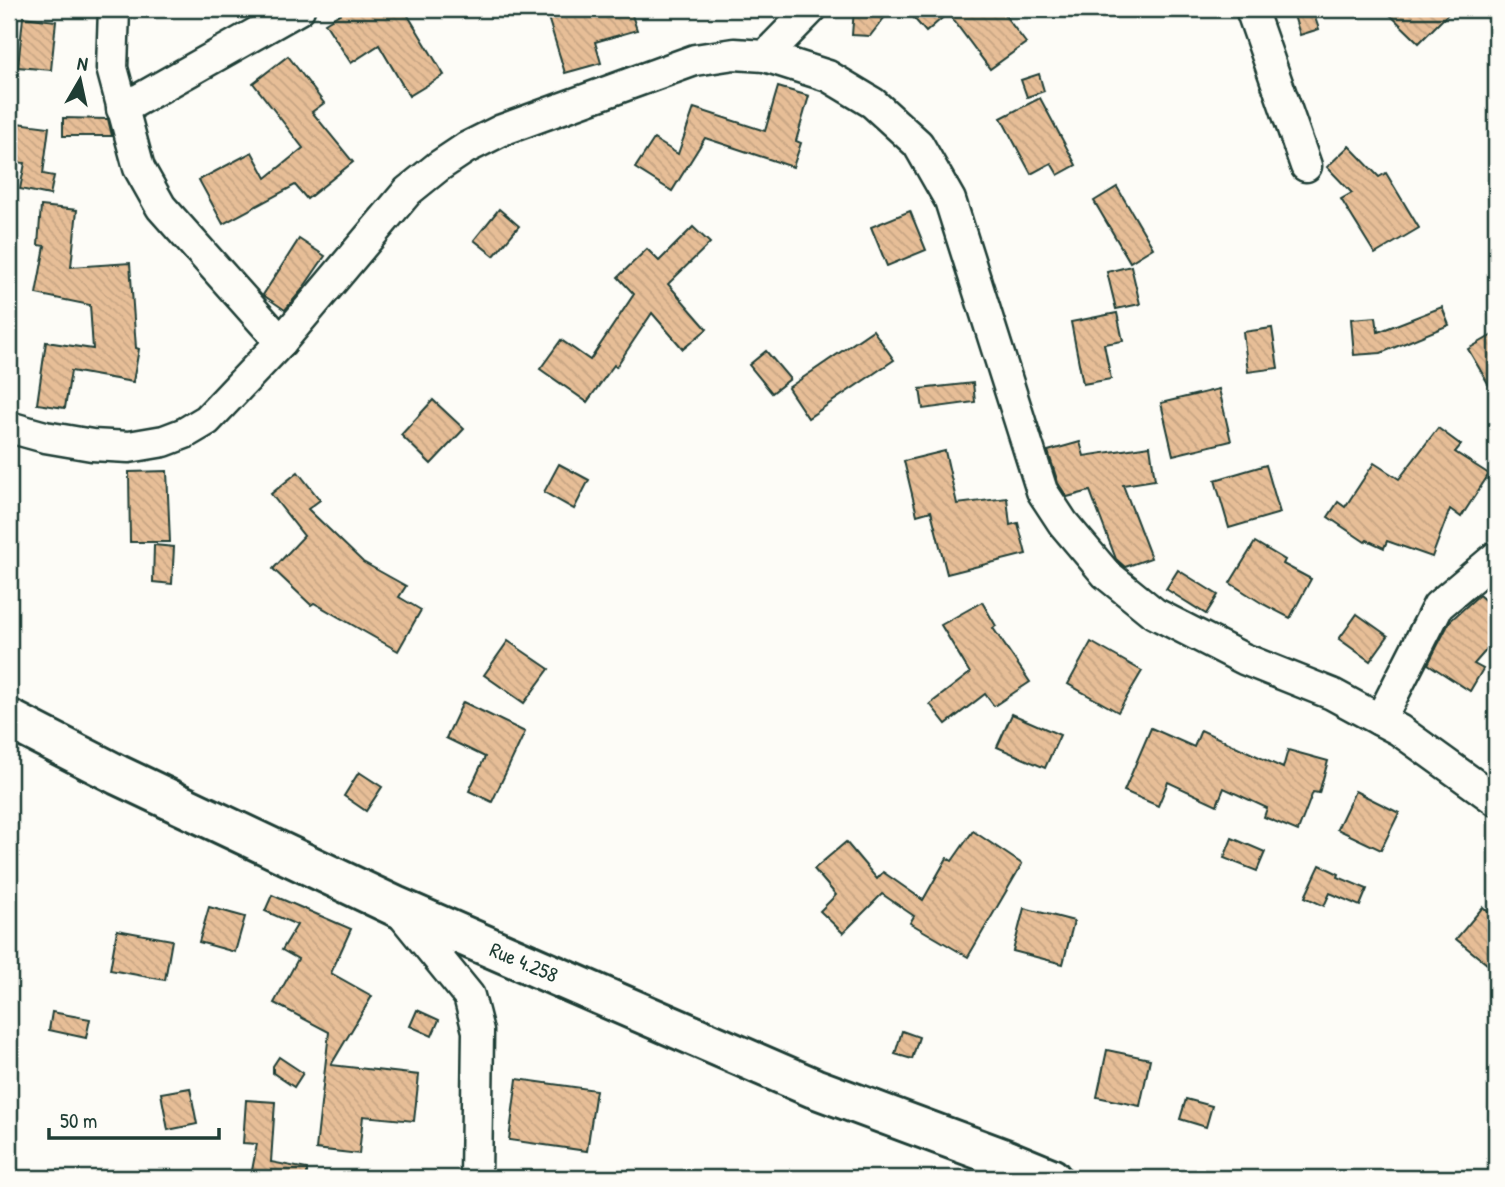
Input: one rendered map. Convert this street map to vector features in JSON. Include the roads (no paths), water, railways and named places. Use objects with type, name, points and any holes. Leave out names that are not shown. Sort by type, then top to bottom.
[{"type":"highway","name":"Rue 4.258","points":[[9,719],[118,775],[395,906],[814,1088],[1005,1158],[1051,1178]]},
{"type":"street","points":[[114,9],[112,68],[139,168],[161,207],[281,342]]},
{"type":"street","points":[[122,108],[299,9]]},
{"type":"street","points":[[765,57],[811,9]]},
{"type":"street","points":[[1251,9],[1306,166]]},
{"type":"street","points":[[9,427],[45,437],[92,445],[129,446],[164,441],[185,433],[207,420],[281,342],[408,191],[466,148],[502,130],[695,60],[734,54],[765,57],[828,76],[873,103],[918,144],[950,200],[1042,491],[1063,523],[1106,574],[1154,613],[1244,659],[1332,694],[1399,730],[1496,800]]},
{"type":"street","points":[[1380,720],[1438,606],[1496,557]]},
{"type":"street","points":[[395,906],[469,996],[478,1031],[476,1178]]}]
